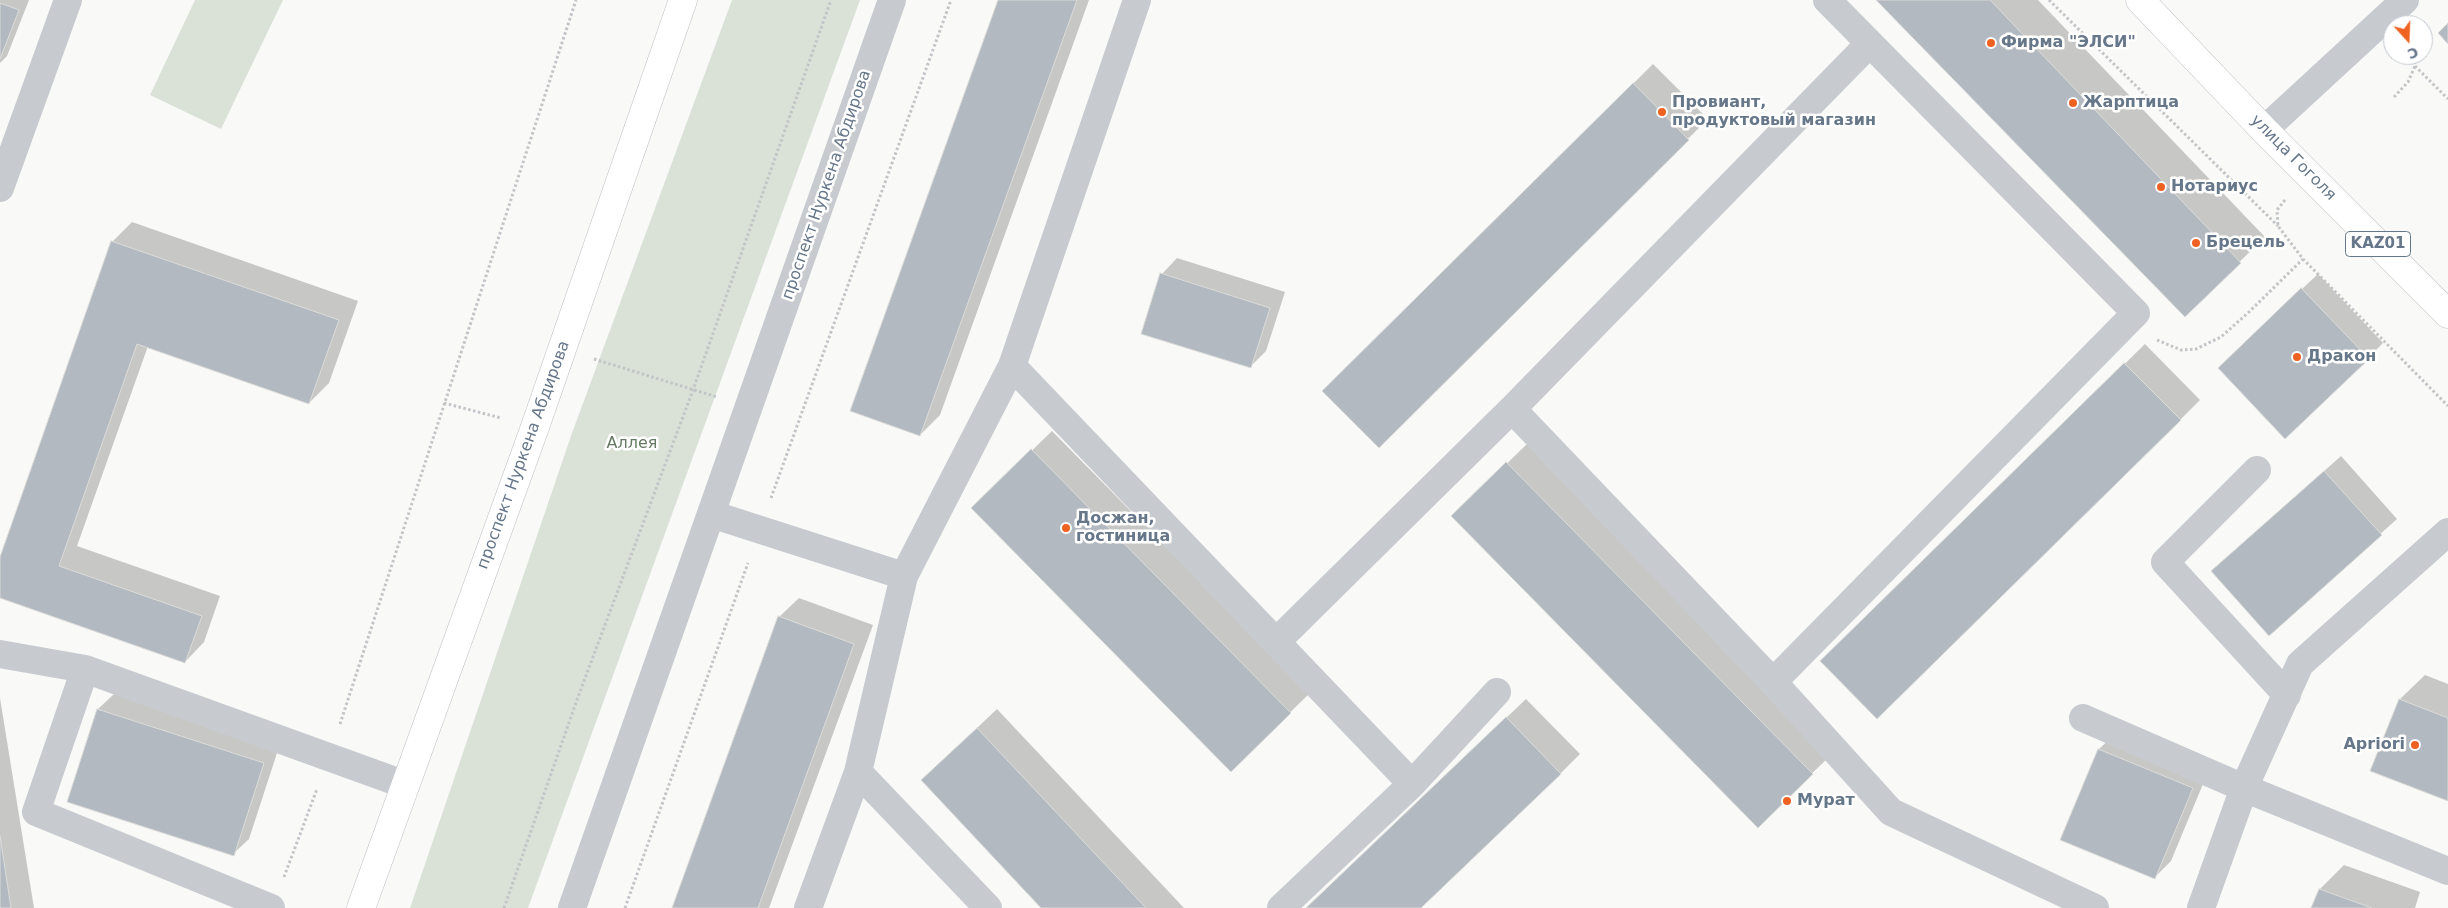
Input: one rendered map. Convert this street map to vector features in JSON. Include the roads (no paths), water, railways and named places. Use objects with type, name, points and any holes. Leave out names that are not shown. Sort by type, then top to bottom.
[{"type":"main road","name":"проспект Нуркена Абдирова","points":[[362,908],[535,427],[684,0]]},
{"type":"main road","name":"улица Гоголя","points":[[2140,0],[2264,130],[2448,314]]},
{"type":"street","points":[[0,188],[68,0]]},
{"type":"street","name":"проспект Нуркена Абдирова","points":[[572,908],[892,0]]},
{"type":"street","points":[[808,908],[858,772],[904,576],[1012,366],[1137,0]]},
{"type":"street","points":[[1773,682],[2136,313],[1868,44],[1827,0]]},
{"type":"street","points":[[2264,130],[2404,0]]},
{"type":"street","points":[[1277,641],[1512,410],[1868,44]]},
{"type":"street","points":[[1012,366],[1412,784]]},
{"type":"street","points":[[1512,410],[1773,682],[1891,812],[2095,908]]},
{"type":"street","points":[[2257,470],[2165,562],[2286,695]]},
{"type":"street","points":[[710,514],[904,576]]},
{"type":"street","points":[[2201,908],[2244,788],[2300,664],[2448,532]]},
{"type":"street","points":[[0,654],[85,670],[406,785]]},
{"type":"street","points":[[85,670],[36,812],[272,908]]},
{"type":"street","points":[[1281,908],[1412,784],[1497,692]]},
{"type":"street","points":[[2083,718],[2244,788],[2448,870]]},
{"type":"street","points":[[858,772],[988,908]]},
{"type":"place","name":"Фирма \"ЭЛСИ\"","points":[[1991,43]]},
{"type":"place","name":"Жарптица","points":[[2073,103]]},
{"type":"place","name":"Провиант, продуктовый магазин","points":[[1662,112]]},
{"type":"place","name":"Нотариус","points":[[2161,187]]},
{"type":"place","name":"Брецель","points":[[2196,243]]},
{"type":"place","name":"Дракон","points":[[2297,357]]},
{"type":"place","name":"Досжан, гостиница","points":[[1066,528]]},
{"type":"place","name":"Apriori","points":[[2415,745]]},
{"type":"place","name":"Мурат","points":[[1787,801]]},
{"type":"park label","name":"Аллея","points":[[632,444]]}]
